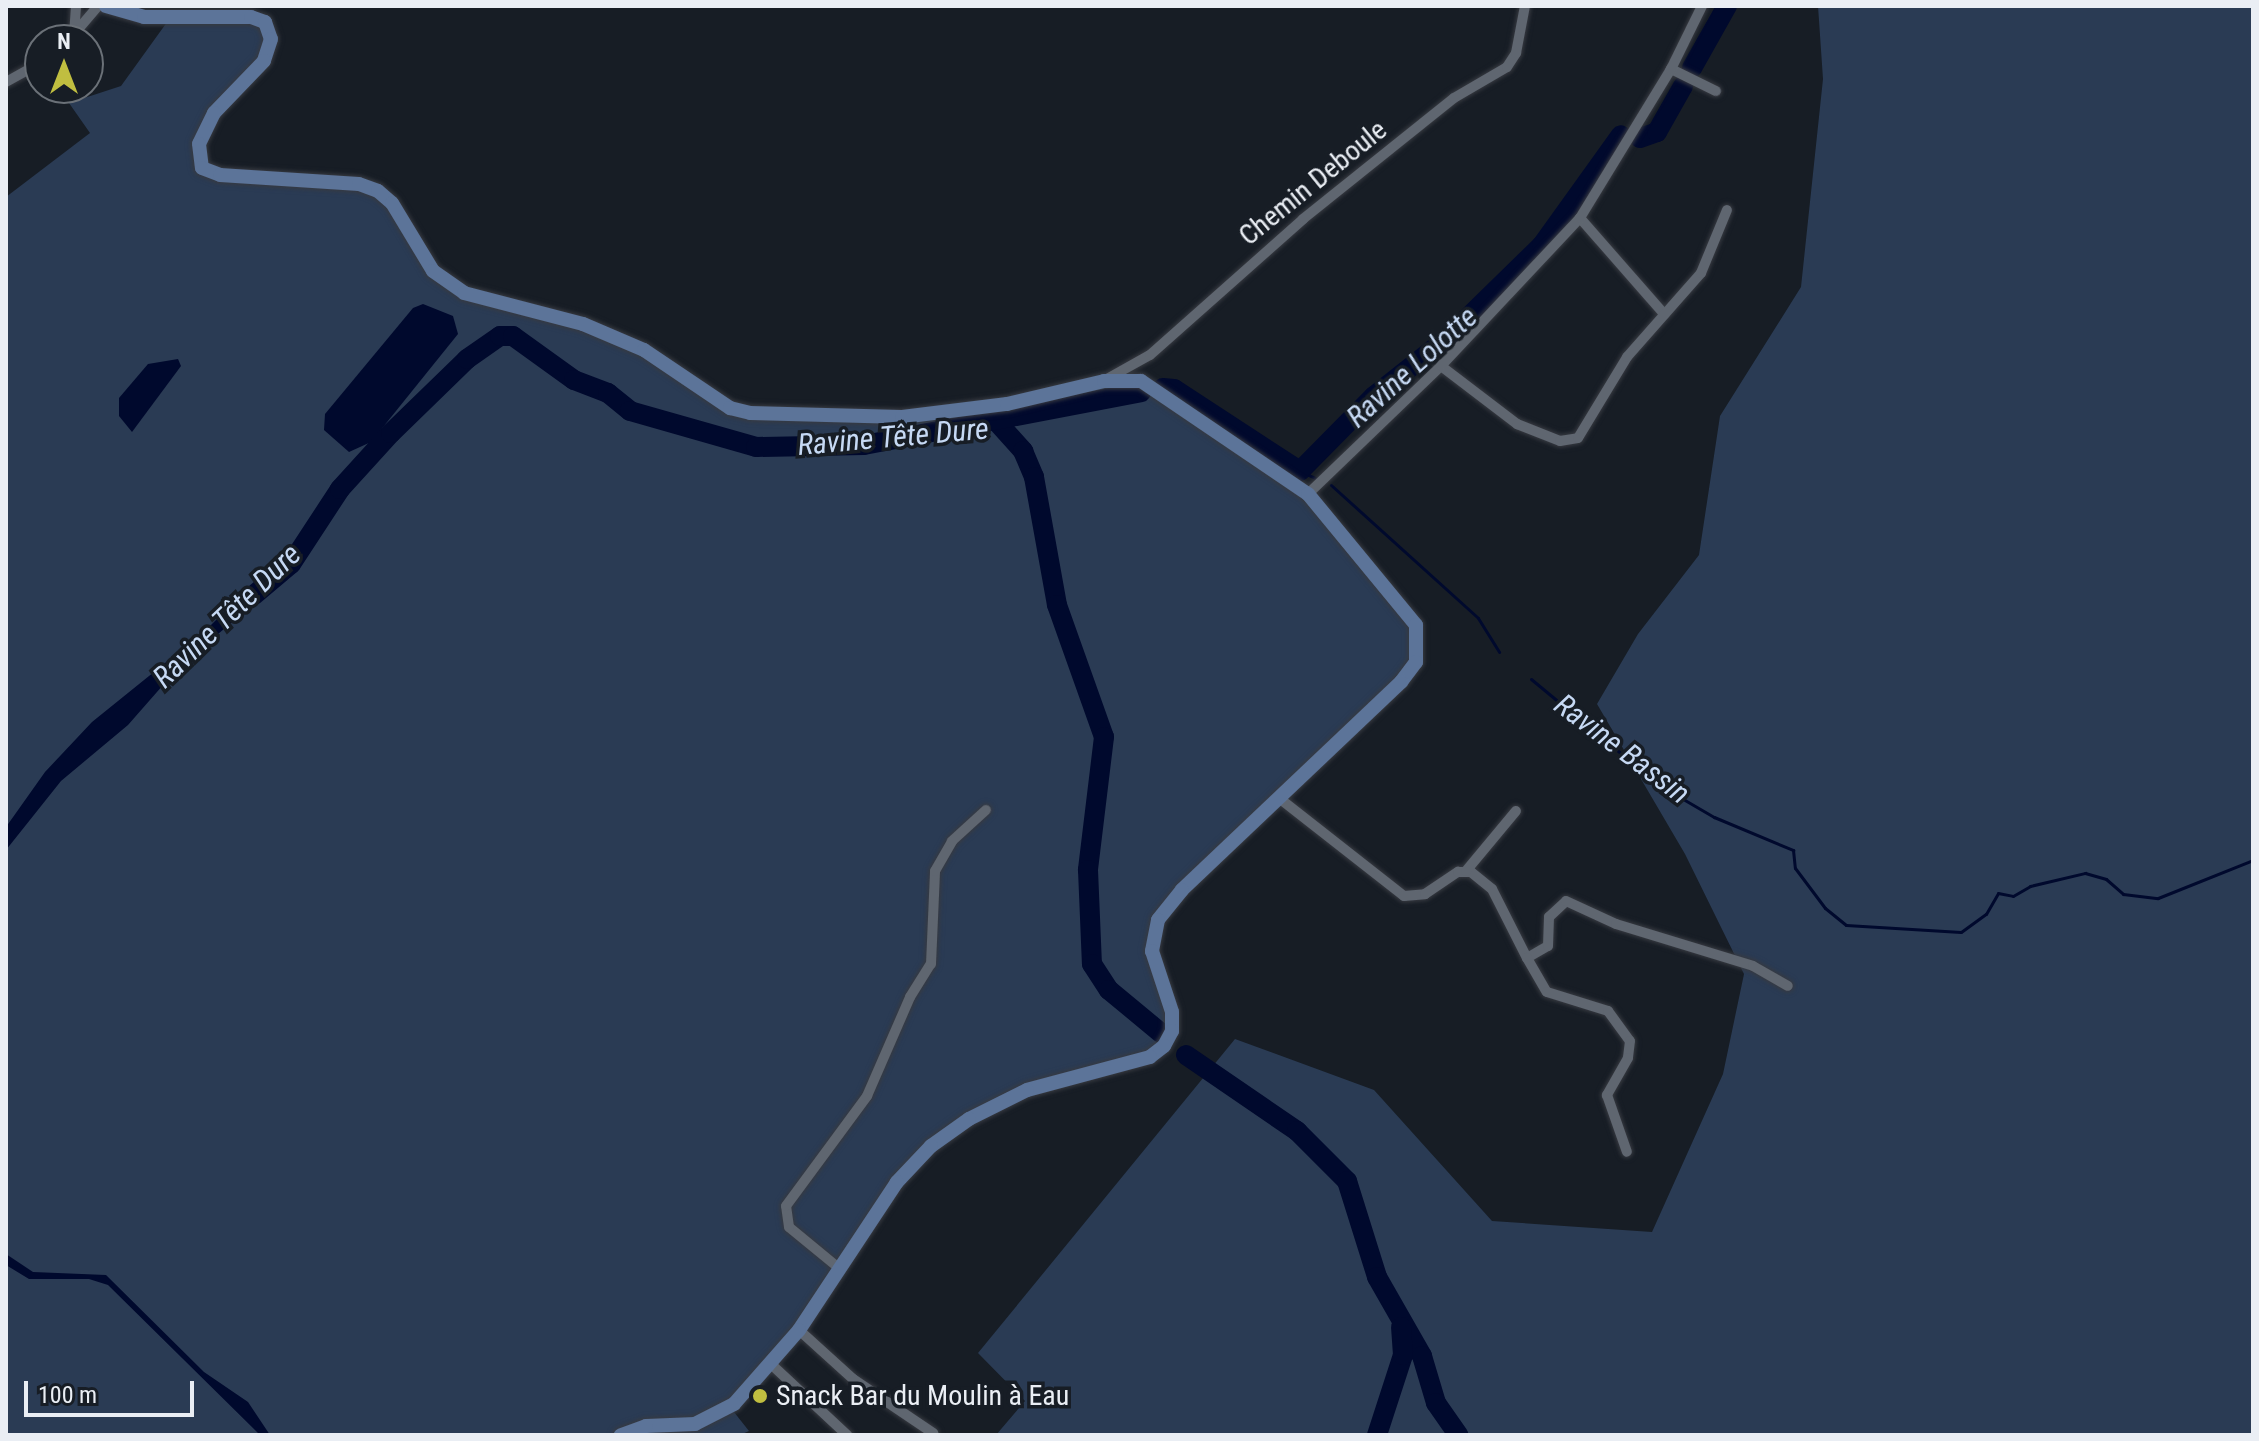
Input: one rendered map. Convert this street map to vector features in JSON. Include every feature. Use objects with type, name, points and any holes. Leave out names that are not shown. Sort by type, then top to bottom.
[{"type":"street","points":[[83,24],[98,6]]},
{"type":"street","points":[[106,6],[144,17],[251,17],[265,22],[271,39],[264,61],[214,113],[199,144],[202,168],[220,175],[359,184],[378,191],[392,203],[433,271],[464,293],[583,324],[644,350],[730,408],[858,419],[965,411],[1104,381],[1132,379],[1151,386],[1308,494],[1416,625],[1419,641],[1416,662],[1401,682],[1279,798],[1158,920],[1152,951],[1172,1012],[1172,1031],[1164,1046],[1150,1057],[1027,1090],[969,1119],[931,1146],[897,1182],[799,1330],[772,1365],[730,1407],[695,1424],[683,1435]]},
{"type":"street","name":"Chemin Deboule","points":[[1104,381],[1150,355],[1303,219],[1454,98],[1507,67],[1516,53],[1525,6]]},
{"type":"street","points":[[1308,494],[1441,366],[1580,218],[1671,69],[1702,6]]},
{"type":"street","points":[[1671,69],[1716,91]]},
{"type":"street","points":[[6,82],[24,72]]},
{"type":"street","points":[[1441,366],[1517,424],[1569,441],[1578,438],[1614,375],[1701,273],[1727,210]]},
{"type":"street","points":[[1580,218],[1664,314]]},
{"type":"street","points":[[1279,798],[1404,896],[1425,894],[1466,871],[1516,811]]},
{"type":"street","points":[[840,1269],[789,1227],[786,1206],[867,1096],[910,997],[931,964],[935,871],[952,841],[986,810]]},
{"type":"street","points":[[1466,871],[1492,889],[1547,992],[1608,1011],[1630,1041],[1628,1058],[1607,1095],[1627,1152]]},
{"type":"street","points":[[1527,958],[1548,946],[1549,917],[1566,901],[1616,924],[1753,966],[1788,986]]},
{"type":"street","points":[[799,1330],[853,1379],[933,1433]]},
{"type":"street","points":[[772,1365],[847,1435]]},
{"type":"street","points":[[621,1435],[646,1426],[695,1424]]},
{"type":"shaded area","points":[[1818,6],[2253,6],[2253,1435],[996,1435],[1025,1401],[978,1353],[1235,1039],[1374,1090],[1492,1221],[1652,1232],[1723,1074],[1744,974],[1685,854],[1597,704],[1638,634],[1699,555],[1720,416],[1801,287],[1823,79]]},
{"type":"shaded area","points":[[170,18],[265,22],[264,61],[205,129],[202,168],[378,191],[433,271],[464,293],[644,350],[730,408],[858,419],[1132,379],[1308,494],[1416,625],[1416,662],[1183,890],[1153,934],[1172,1012],[1164,1046],[1027,1090],[931,1146],[799,1330],[730,1407],[749,1431],[740,1435],[6,1435],[6,197],[90,133],[70,104],[104,104],[104,92],[121,86]]},
{"type":"water","points":[[423,304],[453,316],[458,334],[371,442],[349,452],[324,430],[325,414],[413,308]]},
{"type":"water","points":[[178,359],[181,366],[132,432],[119,416],[119,398],[148,364]]},
{"type":"water","points":[[274,581],[271,589],[178,668],[128,725],[61,781],[6,850],[6,827],[45,772],[92,722],[206,630],[246,590]]},
{"type":"water","points":[[6,1254],[33,1272],[106,1275],[204,1372],[248,1402],[270,1435],[260,1435],[108,1285],[89,1279],[29,1279],[6,1265]]},
{"type":"waterway","name":"Ravine Lolotte","points":[[1692,68],[1727,6]]},
{"type":"waterway","name":"Ravine Lolotte","points":[[1640,138],[1657,132],[1683,86]]},
{"type":"waterway","name":"Ravine Lolotte","points":[[1163,388],[1174,389],[1300,471],[1374,396],[1445,340],[1542,245],[1621,135]]},
{"type":"waterway","name":"Ravine Tête Dure","points":[[254,595],[291,564],[340,489],[391,433],[467,359],[500,336],[513,336],[574,380],[608,393],[630,411],[756,447],[864,445],[1141,392]]},
{"type":"waterway","name":"Ravine Tête Dure","points":[[998,423],[1023,451],[1034,477],[1057,605],[1104,737],[1088,870],[1092,964],[1109,990],[1161,1033]]},
{"type":"waterway","name":"Ravine Bassin","points":[[1300,471],[1315,478]]},
{"type":"waterway","name":"Ravine Bassin","points":[[1331,485],[1478,618],[1499,652]]},
{"type":"waterway","name":"Ravine Bassin","points":[[1531,679],[1659,785],[1714,817],[1793,850],[1795,868],[1825,908],[1846,925],[1961,932],[1986,914],[1998,893],[2013,896],[2030,886],[2085,873],[2106,879],[2123,894],[2158,898],[2253,860]]},
{"type":"waterway","name":"Ravine Tête Dure","points":[[1186,1055],[1297,1131],[1347,1181],[1377,1277],[1422,1356],[1436,1403],[1458,1435]]},
{"type":"waterway","points":[[1377,1435],[1403,1355],[1401,1327]]},
{"type":"place","name":"Snack Bar du Moulin à Eau","points":[[760,1396]]}]
